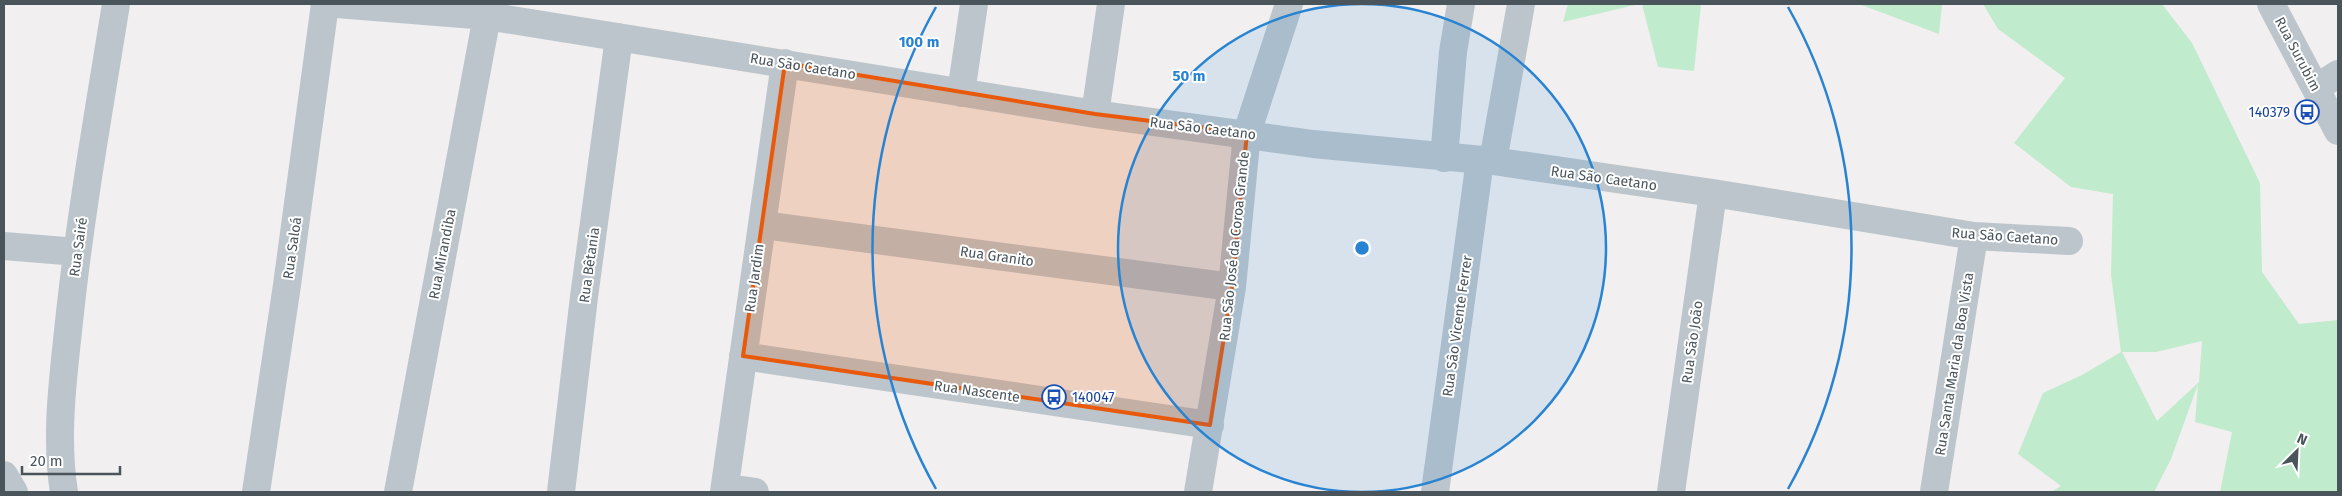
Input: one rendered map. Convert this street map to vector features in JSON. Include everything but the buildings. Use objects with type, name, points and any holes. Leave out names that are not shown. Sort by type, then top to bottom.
[{"type":"street","name":"Rua Sairé","points":[[64,492],[60,465],[64,377],[76,252],[116,4]]},
{"type":"street","name":"Rua Saloá","points":[[256,492],[287,284],[325,4]]},
{"type":"street","name":"Rua São Caetano","points":[[338,4],[432,8],[1095,114],[1247,133],[1313,144],[1486,161],[1713,193],[1974,236],[2069,240]]},
{"type":"street","points":[[961,92],[974,4]]},
{"type":"street","points":[[1095,114],[1111,4]]},
{"type":"street","name":"Rua São José da Coroa Grande","points":[[1198,492],[1232,287],[1247,133],[1289,4]]},
{"type":"street","points":[[1444,158],[1453,52],[1461,4]]},
{"type":"street","name":"Rua Sâo Vicente Ferrer","points":[[1435,492],[1486,161],[1521,4]]},
{"type":"street","name":"Rua Surubim","points":[[2271,4],[2327,81],[2338,131]]},
{"type":"street","name":"Rua Mirandiba","points":[[398,492],[487,16]]},
{"type":"street","name":"Rua Bêtania","points":[[561,492],[584,297],[619,37]]},
{"type":"street","name":"Rua Jardim","points":[[725,490],[785,63]]},
{"type":"street","name":"Rua São João","points":[[1671,492],[1713,193]]},
{"type":"street","name":"Rua Granito","points":[[762,225],[1232,287]]},
{"type":"street","name":"Rua Santa Maria da Boa Vista","points":[[1934,492],[1974,236]]},
{"type":"street","points":[[4,246],[76,252]]},
{"type":"street","name":"Rua Nascente","points":[[743,356],[1210,425]]},
{"type":"street","points":[[4,475],[14,492]]},
{"type":"street","points":[[725,490],[755,492]]},
{"type":"highlighted area","points":[[785,63],[1095,114],[1247,133],[1232,287],[1210,425],[743,356]]},
{"type":"green space","points":[[1568,4],[1639,4],[1563,22]]},
{"type":"green space","points":[[1642,4],[1701,4],[1694,71],[1658,67]]},
{"type":"green space","points":[[1859,4],[1942,4],[1939,34]]},
{"type":"green space","points":[[1983,4],[2162,4],[2192,43],[2260,183],[2262,272],[2299,324],[2338,320],[2338,492],[2220,492],[2232,432],[2195,422],[2198,384],[2171,459],[2154,492],[2051,492],[2061,486],[2018,454],[2043,393],[2082,375],[2121,352],[2111,275],[2113,194],[2071,187],[2014,143],[2065,78],[1998,29]],"holes":[[[2202,341],[2199,382],[2157,421],[2122,352],[2156,352]]]},
{"type":"place","name":"140379","points":[[2307,112]]},
{"type":"place","name":"140047","points":[[1054,397]]}]
